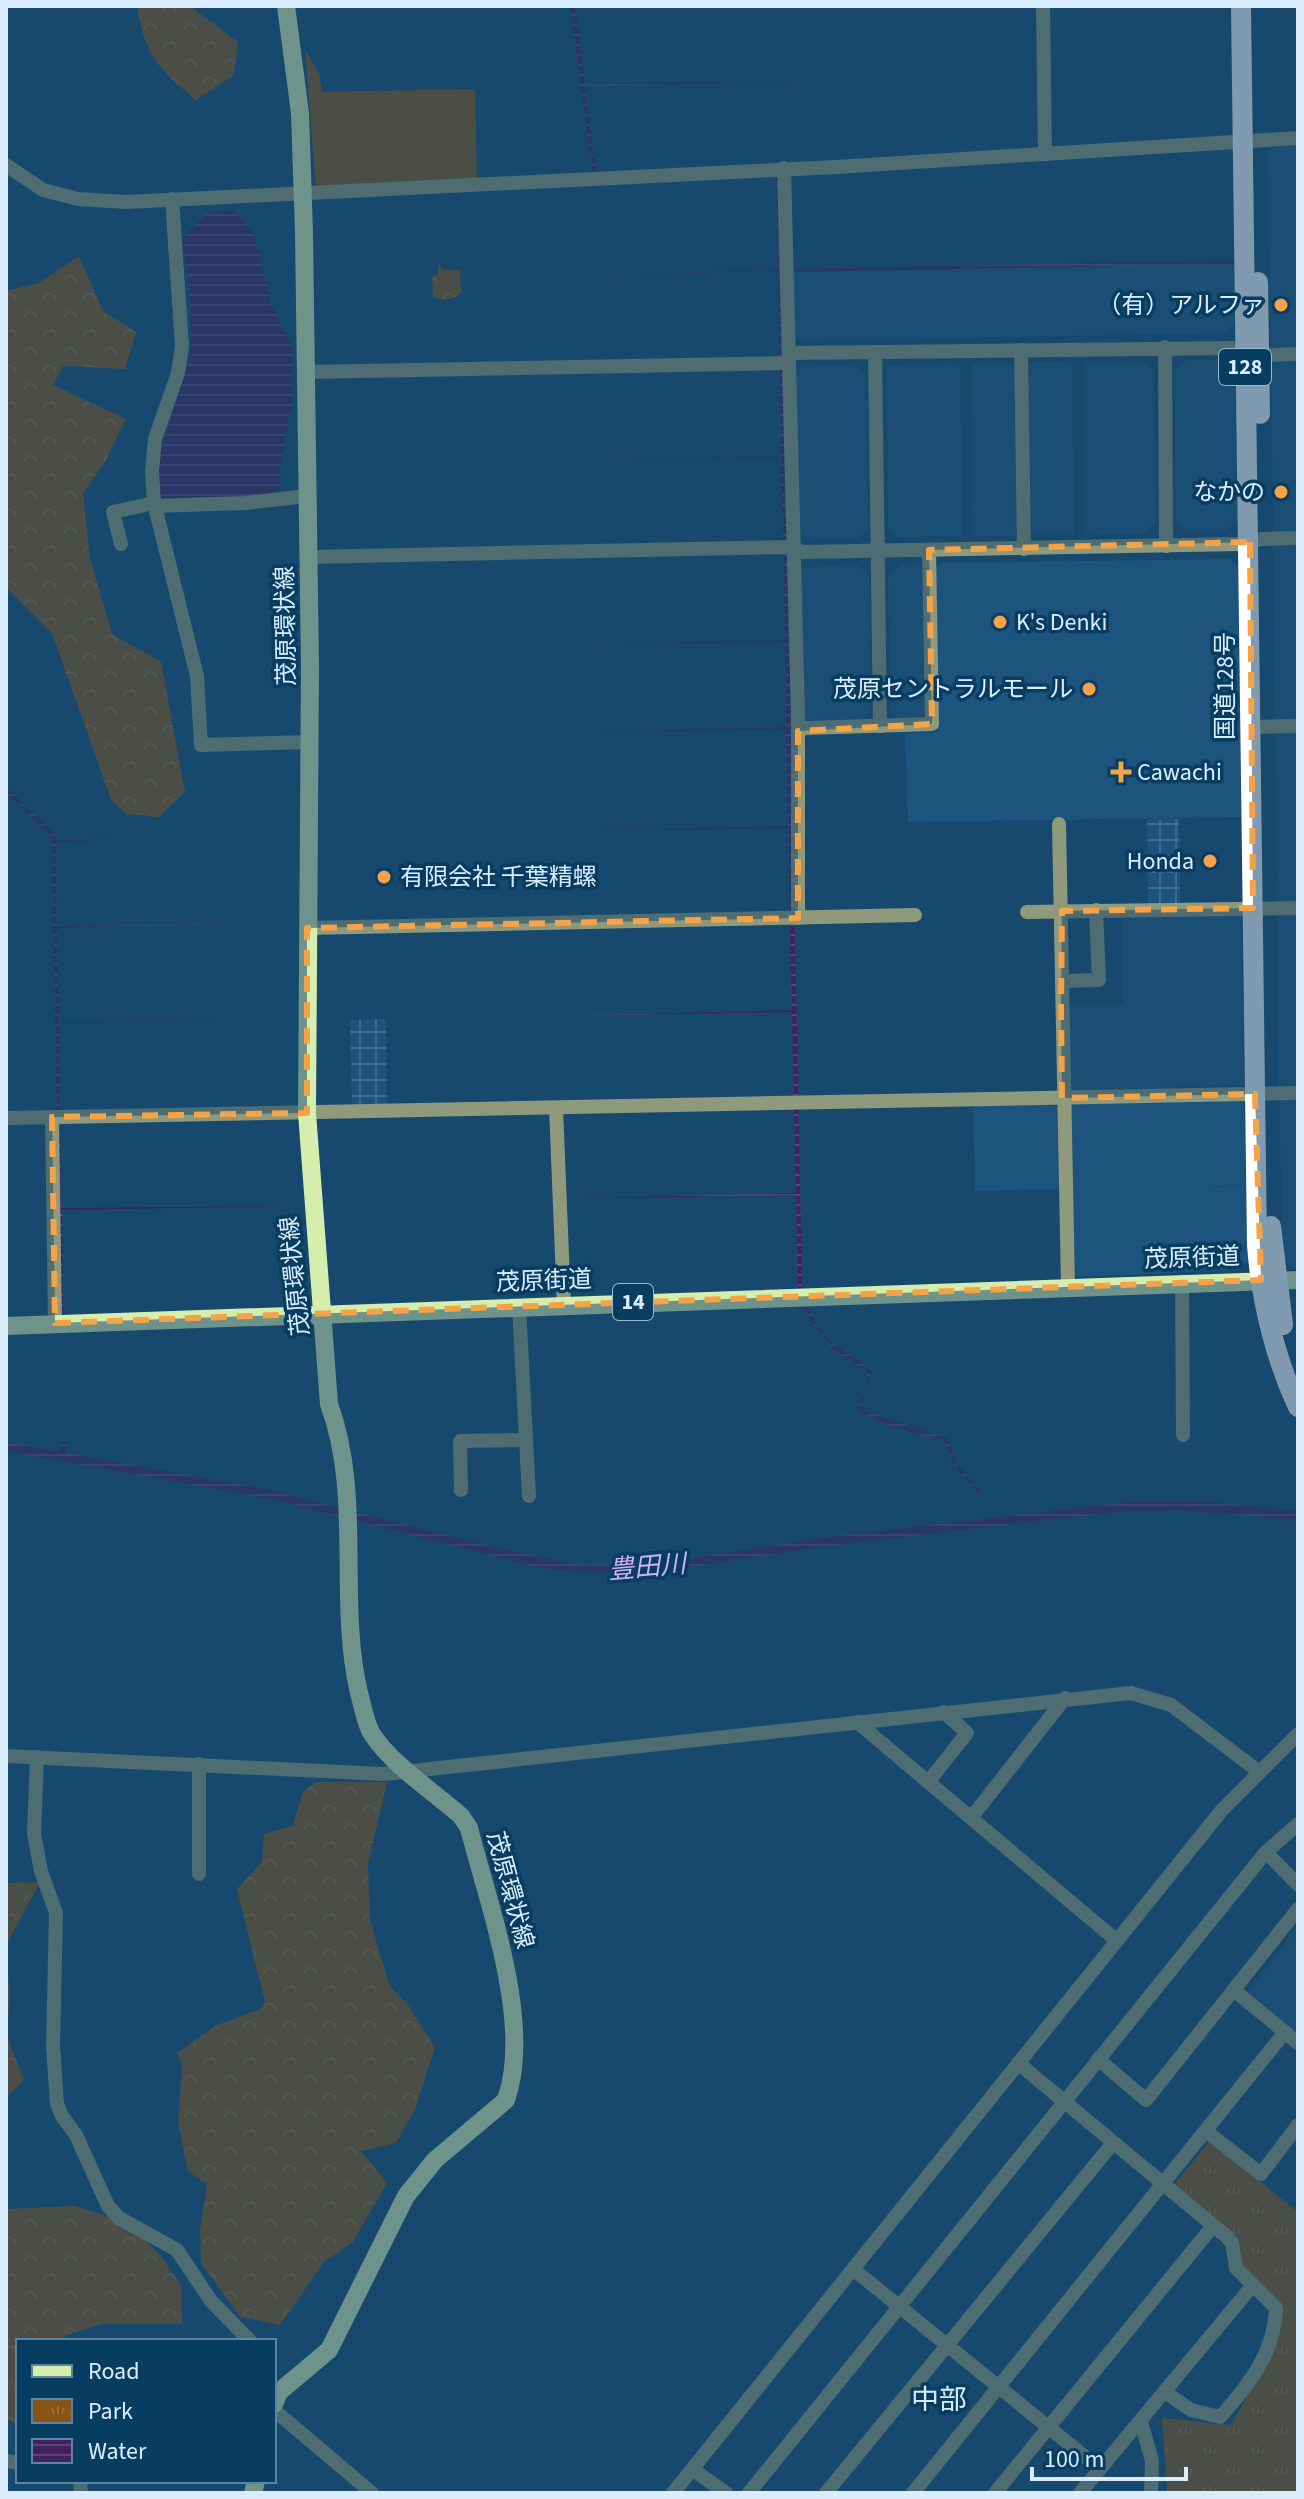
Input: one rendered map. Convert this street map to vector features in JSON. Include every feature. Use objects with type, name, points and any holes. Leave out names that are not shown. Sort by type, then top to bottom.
[{"type":"highway","name":"国道128号","points":[[1241,6],[1250,141]]},
{"type":"highway","name":"国道128号","points":[[1254,6],[1250,141],[1251,351],[1262,1094],[1268,1280],[1275,1344],[1298,1407]]},
{"type":"highway","name":"国道128号","points":[[1268,1280],[1298,1373]]},
{"type":"main road","name":"茂原環状線","points":[[276,2398],[329,2350],[406,2196],[435,2160],[506,2100],[513,2039],[510,1984],[469,1828],[461,1816],[384,1750],[366,1719],[353,1666],[346,1490],[340,1434],[329,1404],[307,1113],[310,742],[304,195],[300,113],[286,6]]},
{"type":"main road","name":"茂原街道","points":[[6,1326],[1298,1280]]},
{"type":"street","points":[[1043,6],[1045,154]]},
{"type":"street","points":[[6,165],[43,190],[78,199],[172,199],[304,195],[1298,138]]},
{"type":"street","points":[[784,168],[798,731],[798,918]]},
{"type":"street","points":[[172,199],[182,346],[178,373],[155,439],[154,504],[197,676],[201,745],[310,742]]},
{"type":"street","points":[[1165,347],[1166,546]]},
{"type":"street","points":[[306,372],[789,358],[875,352],[1165,347],[1298,354]]},
{"type":"street","points":[[1021,350],[1024,549]]},
{"type":"street","points":[[875,352],[880,726]]},
{"type":"street","points":[[121,544],[113,512],[154,504],[245,503],[307,496]]},
{"type":"street","points":[[309,557],[794,549],[1024,549],[1166,546],[1298,538]]},
{"type":"street","points":[[798,731],[805,728],[932,724],[929,550]]},
{"type":"street","points":[[1258,727],[1298,726]]},
{"type":"street","points":[[1059,824],[1068,1287]]},
{"type":"street","points":[[1027,912],[1298,908]]},
{"type":"street","points":[[1063,981],[1099,980],[1096,910]]},
{"type":"street","points":[[307,928],[915,915]]},
{"type":"street","points":[[6,1118],[1298,1093]]},
{"type":"street","points":[[556,1108],[564,1305]]},
{"type":"street","points":[[52,1117],[55,1323]]},
{"type":"street","points":[[1182,1282],[1183,1435]]},
{"type":"street","points":[[519,1306],[529,1496]]},
{"type":"street","points":[[461,1490],[460,1441],[526,1440]]},
{"type":"street","points":[[6,1756],[384,1774],[1131,1693],[1154,1697],[1193,1720],[1258,1771]]},
{"type":"street","points":[[971,1818],[1065,1698]]},
{"type":"street","points":[[928,1782],[967,1733],[944,1712]]},
{"type":"street","points":[[857,1722],[1116,1940]]},
{"type":"street","points":[[673,2493],[1222,1810],[1298,1734]]},
{"type":"street","points":[[37,1757],[34,1834],[41,1871],[56,1913],[53,2046],[57,2104],[108,2206],[119,2218],[177,2250],[211,2301],[248,2339]]},
{"type":"street","points":[[199,1764],[199,1874]]},
{"type":"street","points":[[749,2493],[897,2305],[1266,1852],[1298,1824]]},
{"type":"street","points":[[1266,1852],[1298,1885]]},
{"type":"street","points":[[1098,2059],[1146,2100],[1298,1909]]},
{"type":"street","points":[[1235,1991],[1298,2043]]},
{"type":"street","points":[[913,2493],[1285,2032]]},
{"type":"street","points":[[1018,2063],[1232,2243],[1233,2262],[1276,2308],[1275,2336],[1242,2392],[1220,2417],[1191,2410],[1165,2392]]},
{"type":"street","points":[[1206,2131],[1261,2174],[1298,2125]]},
{"type":"street","points":[[826,2493],[1113,2143]]},
{"type":"street","points":[[995,2493],[1213,2226]]},
{"type":"street","points":[[853,2269],[1100,2469]]},
{"type":"street","points":[[1080,2493],[1253,2285]]},
{"type":"street","points":[[276,2400],[372,2493]]},
{"type":"street","points":[[1141,2422],[1152,2461],[1151,2493]]},
{"type":"street","points":[[692,2469],[726,2493]]},
{"type":"highlighted area","points":[[1250,542],[1253,908],[1062,911],[1062,1098],[1255,1094],[1261,1280],[55,1323],[52,1117],[307,1113],[307,928],[798,918],[798,731],[932,724],[929,550]]},
{"type":"shaded area","points":[[1298,145],[1298,347],[1271,347],[1267,147]]},
{"type":"shaded area","points":[[1234,264],[1234,324],[1225,333],[798,341],[793,336],[790,272]]},
{"type":"shaded area","points":[[1298,359],[1298,532],[1273,532],[1271,360]]},
{"type":"shaded area","points":[[1186,360],[1225,360],[1235,369],[1237,521],[1225,531],[1186,532],[1176,521],[1174,371]]},
{"type":"shaded area","points":[[1085,361],[1143,361],[1153,370],[1156,521],[1143,534],[1085,535]]},
{"type":"shaded area","points":[[1034,362],[1070,362],[1072,366],[1074,535],[1031,535],[1029,367]]},
{"type":"shaded area","points":[[957,363],[960,366],[963,536],[896,537],[888,528],[886,366]]},
{"type":"shaded area","points":[[974,363],[1008,363],[1014,368],[1016,536],[973,536],[971,366]]},
{"type":"shaded area","points":[[856,365],[866,374],[868,529],[859,538],[805,539],[798,533],[796,367]]},
{"type":"shaded area","points":[[1273,543],[1298,543],[1298,721],[1275,722]]},
{"type":"shaded area","name":"茂原セントラルモール","points":[[1230,559],[1238,566],[1241,817],[908,822],[905,733],[938,732],[934,570],[940,563]]},
{"type":"shaded area","points":[[918,563],[924,570],[927,709],[920,718],[898,718],[890,712],[888,576],[901,564]]},
{"type":"shaded area","points":[[856,564],[869,576],[871,712],[865,719],[808,720],[805,718],[801,568]]},
{"type":"shaded area","points":[[1275,730],[1298,730],[1298,903],[1277,904]]},
{"type":"shaded area","points":[[1179,819],[1180,904],[1148,904],[1147,820]]},
{"type":"shaded area","points":[[1241,912],[1244,1085],[1066,1091],[1066,1004],[1123,1004],[1122,915]]},
{"type":"shaded area","points":[[1277,912],[1298,912],[1298,1087],[1278,1087]]},
{"type":"shaded area","points":[[386,1019],[387,1106],[352,1107],[350,1020]]},
{"type":"shaded area","points":[[1298,1099],[1298,1268],[1292,1268],[1283,1261],[1279,1100]]},
{"type":"shaded area","points":[[1244,1101],[1246,1185],[1190,1187],[1246,1186],[1248,1261],[1238,1270],[1073,1277],[1069,1104]]},
{"type":"shaded area","points":[[1061,1104],[1063,1189],[975,1191],[973,1106]]},
{"type":"shaded area","points":[[1298,1925],[1298,2043],[1243,1998]]},
{"type":"green space","points":[[137,6],[190,6],[238,42],[234,75],[196,100],[155,59],[144,37]]},
{"type":"green space","points":[[305,50],[319,73],[322,92],[475,89],[477,180],[316,189]]},
{"type":"green space","points":[[79,256],[103,311],[136,332],[125,369],[63,366],[53,385],[126,419],[105,462],[83,493],[90,558],[112,634],[161,662],[185,792],[159,817],[126,814],[111,800],[52,633],[6,587],[6,291],[39,283]]},
{"type":"green space","points":[[438,264],[443,270],[460,270],[461,293],[451,299],[433,296],[432,278],[438,273]]},
{"type":"green space","points":[[315,1782],[387,1782],[368,1865],[370,1920],[389,1985],[408,2005],[435,2047],[415,2109],[396,2143],[361,2151],[387,2183],[353,2242],[324,2262],[280,2325],[240,2317],[201,2263],[200,2230],[207,2185],[188,2171],[178,2124],[182,2065],[177,2053],[217,2025],[259,2010],[265,2002],[237,1889],[262,1862],[264,1834],[293,1826],[302,1794]]},
{"type":"green space","points":[[40,1882],[6,1946],[6,1883]]},
{"type":"green space","points":[[6,1957],[10,1993],[7,2036],[24,2080],[6,2097]]},
{"type":"green space","points":[[1210,2141],[1298,2212],[1298,2493],[1164,2493],[1167,2489],[1162,2418],[1231,2425],[1264,2366],[1279,2316],[1243,2269],[1237,2242],[1172,2187]]},
{"type":"green space","points":[[75,2206],[129,2223],[160,2255],[181,2285],[182,2324],[101,2324],[65,2336],[66,2339],[16,2339],[16,2424],[6,2418],[6,2209]]},
{"type":"water","points":[[570,6],[575,6],[585,84],[831,80],[585,86],[596,172],[833,161],[593,174]]},
{"type":"water","points":[[776,176],[780,176],[802,1286],[810,1313],[820,1329],[871,1372],[861,1409],[948,1439],[956,1463],[980,1491],[978,1493],[953,1464],[946,1442],[885,1424],[858,1410],[868,1382],[866,1370],[833,1349],[806,1315],[798,1286],[796,1195],[563,1199],[796,1193],[792,1012],[558,1016],[792,1010],[788,828],[554,832],[788,826],[786,729],[555,733],[786,727],[785,642],[550,645],[785,640],[783,542],[552,545],[783,540],[781,457],[546,459],[781,456],[778,271],[543,276],[778,270]]},
{"type":"water","points":[[233,209],[254,234],[271,304],[291,345],[292,401],[280,467],[282,487],[270,495],[167,502],[160,490],[158,473],[161,452],[191,349],[189,294],[182,239],[206,214]]},
{"type":"water","points":[[1234,260],[1234,264],[790,272],[791,269]]},
{"type":"water","points":[[6,787],[51,830],[56,840],[132,839],[56,842],[57,926],[295,923],[57,928],[59,1023],[291,1021],[59,1024],[61,1208],[298,1206],[62,1210],[63,1313],[60,1313],[52,838],[6,792]]},
{"type":"water","name":"豊田川","points":[[62,1441],[66,1441],[66,1453],[270,1490],[492,1547],[581,1565],[664,1563],[821,1538],[1130,1502],[1208,1502],[1298,1511],[1298,1520],[1179,1510],[1128,1511],[853,1543],[676,1568],[607,1573],[572,1571],[537,1567],[276,1500],[6,1451],[6,1442],[61,1452]]},
{"type":"place","name":"（有）アルファ","points":[[1281,305]]},
{"type":"place","name":"なかの","points":[[1281,492]]},
{"type":"place","name":"K's Denki","points":[[1000,622]]},
{"type":"place","name":"茂原セントラルモール","points":[[1089,689]]},
{"type":"place","name":"Cawachi","points":[[1121,772]]},
{"type":"place","name":"Honda","points":[[1210,861]]},
{"type":"place","name":"有限会社 千葉精螺","points":[[384,877]]},
{"type":"district","name":"中部","points":[[939,2400]]}]
